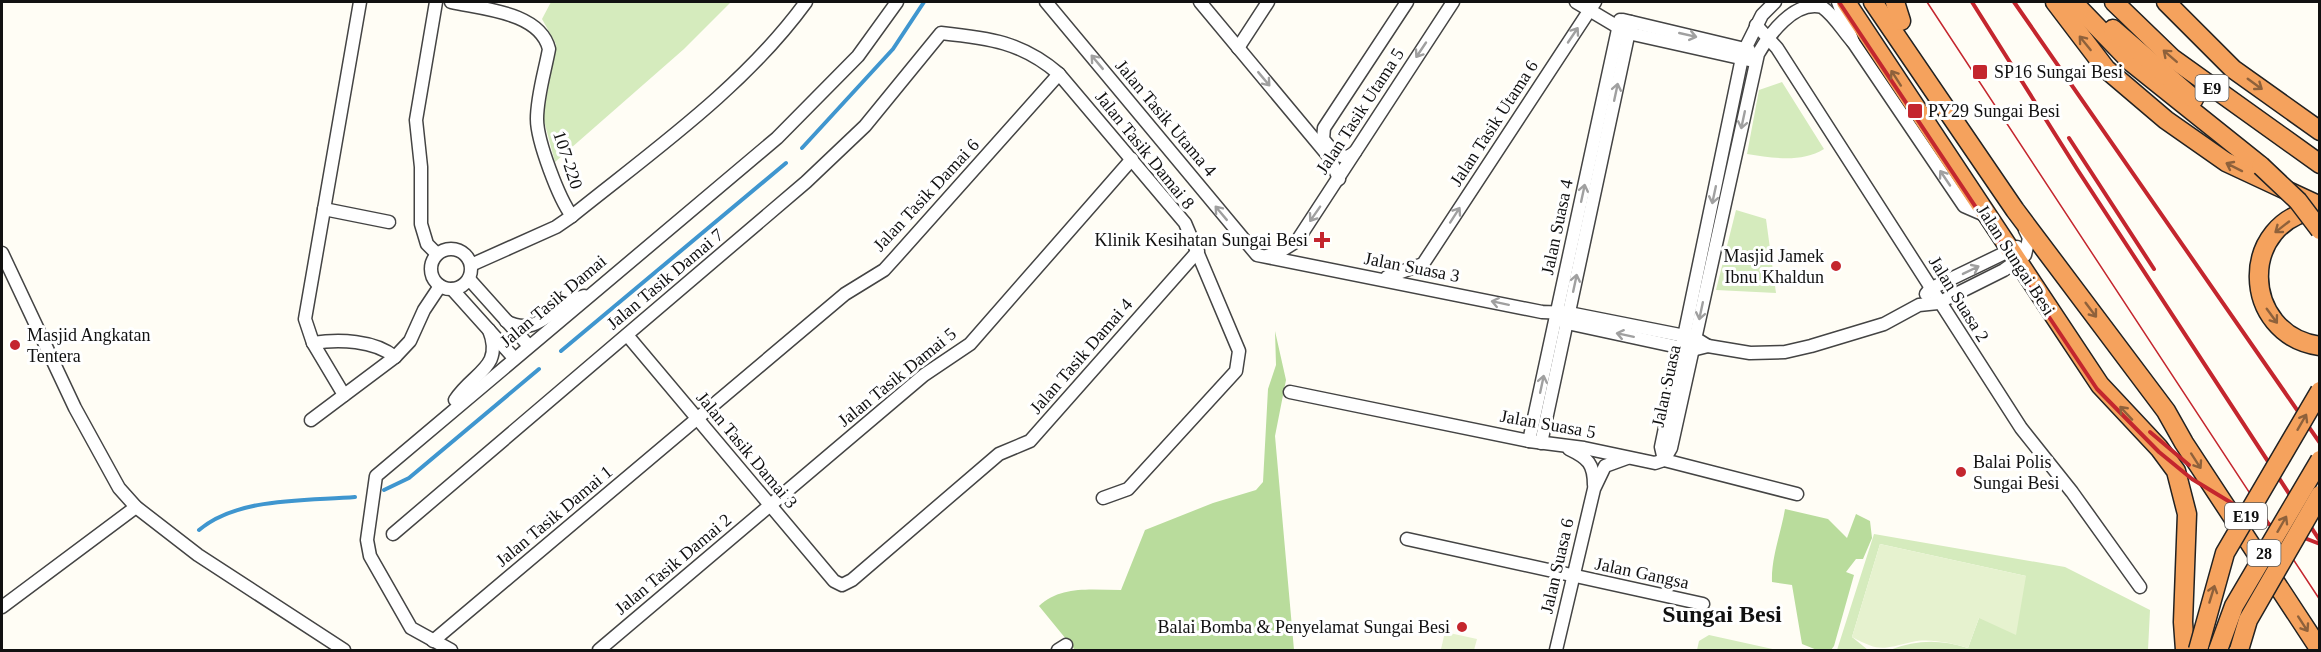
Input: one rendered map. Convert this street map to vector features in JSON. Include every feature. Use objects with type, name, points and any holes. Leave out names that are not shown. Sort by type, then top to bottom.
[{"type":"highway","name":"Jalan Sungai Besi","points":[[1846,2],[2100,385],[2159,448],[2176,471],[2187,514],[2183,622],[2186,651]]},
{"type":"highway","points":[[1873,2],[2040,247],[2166,411],[2184,443],[2319,650]]},
{"type":"highway","points":[[1888,2],[2032,216],[2040,247]]},
{"type":"highway","points":[[1895,2],[1901,21]]},
{"type":"highway","points":[[2055,2],[2106,69],[2132,94],[2226,162],[2288,190],[2319,207]]},
{"type":"highway","points":[[2073,2],[2131,62],[2261,166]]},
{"type":"highway","points":[[2090,2],[2107,24],[2173,79],[2298,201],[2319,230]]},
{"type":"highway","name":"E9","points":[[2114,2],[2172,58],[2319,164]]},
{"type":"highway","name":"E9","points":[[2166,2],[2233,69],[2319,131]]},
{"type":"highway","points":[[2319,207],[2295,218],[2276,231],[2263,249],[2259,261],[2260,290],[2272,317],[2286,332],[2302,341],[2319,346]]},
{"type":"highway","name":"E19","points":[[2198,651],[2225,553],[2319,392]]},
{"type":"highway","name":"28","points":[[2218,651],[2234,606],[2319,460]]},
{"type":"highway","name":"28","points":[[2239,651],[2248,620],[2319,495]]},
{"type":"street","points":[[344,395],[313,343],[304,319],[360,2]]},
{"type":"street","points":[[436,2],[416,120],[421,167],[421,224],[427,244],[438,254]]},
{"type":"street","name":"107-220","points":[[451,2],[520,19],[538,29],[546,38],[549,49],[537,117],[538,131],[563,204],[572,216]]},
{"type":"street","points":[[471,265],[556,227],[572,216],[718,98],[789,24],[806,2]]},
{"type":"street","name":"Jalan Tasik Damai","points":[[451,651],[411,628],[370,556],[367,540],[376,476],[777,138],[858,56],[897,2]]},
{"type":"street","name":"Jalan Tasik Utama 4","points":[[1046,2],[1261,256]]},
{"type":"street","points":[[1200,2],[1330,158],[1339,179]]},
{"type":"street","points":[[1238,48],[1268,2]]},
{"type":"street","points":[[1355,152],[1348,157],[1336,155],[1323,140],[1326,123],[1407,2]]},
{"type":"street","name":"Jalan Tasik Utama 5","points":[[1261,256],[1281,251],[1297,241],[1453,2]]},
{"type":"street","points":[[1576,2],[1592,6],[1622,25],[1743,53],[1757,59]]},
{"type":"street","name":"Jalan Suasa","points":[[1664,460],[1671,448],[1688,343],[1743,53],[1756,26],[1775,2]]},
{"type":"street","points":[[1838,2],[1853,42],[1964,206],[1987,216]]},
{"type":"street","name":"Jalan Suasa","points":[[1688,343],[1757,59],[1768,37],[1791,10],[1812,3],[1828,12],[1853,42]]},
{"type":"street","name":"Jalan Tasik Utama 6","points":[[1423,264],[1592,6]]},
{"type":"street","name":"Jalan Suasa 4","points":[[1535,442],[1564,317],[1622,25]]},
{"type":"street","name":"Jalan Suasa 2","points":[[1756,26],[1768,37],[1871,191],[1938,303],[2021,428],[2072,492],[2140,587]]},
{"type":"street","name":"Jalan Tasik Damai 8","points":[[941,33],[994,38],[1041,58],[1059,74],[1185,223],[1239,351],[1236,371],[1128,489],[1103,498]]},
{"type":"street","name":"Jalan Tasik Damai 7","points":[[393,534],[806,182],[865,126],[941,33]]},
{"type":"street","name":"Jalan Tasik Damai 6","points":[[697,419],[845,294],[884,270],[1059,74]]},
{"type":"street","points":[[1299,121],[1312,126],[1326,123]]},
{"type":"street","name":"Jalan Tasik Damai 5","points":[[770,506],[924,375],[970,344],[1132,159]]},
{"type":"street","points":[[324,209],[389,222]]},
{"type":"street","points":[[1297,241],[1298,254],[1305,264]]},
{"type":"street","points":[[1930,289],[2025,255],[2040,247]]},
{"type":"street","points":[[311,420],[395,357],[410,341],[424,310],[446,288],[459,288],[469,279],[471,265],[465,254],[455,249],[438,254],[431,270],[446,288],[514,358]]},
{"type":"street","name":"Jalan Tasik Damai 4","points":[[842,585],[852,580],[999,454],[1030,441],[1198,251]]},
{"type":"street","points":[[2,253],[99,453],[119,488],[136,507],[198,555],[344,651]]},
{"type":"street","name":"Jalan Suasa 3","points":[[1261,256],[1688,343],[1750,353],[1785,352],[1884,324],[1919,305],[1938,303],[2015,257]]},
{"type":"street","points":[[1381,279],[1403,274],[1423,264],[1425,276],[1436,290]]},
{"type":"street","points":[[469,279],[529,345]]},
{"type":"street","name":"Jalan Suasa 3","points":[[1919,305],[1930,289]]},
{"type":"street","points":[[506,321],[522,328],[530,327],[568,300],[588,296]]},
{"type":"street","points":[[447,414],[460,393],[492,359],[495,345],[489,330]]},
{"type":"street","name":"Jalan Tasik Damai 3","points":[[627,334],[834,581],[842,585]]},
{"type":"street","points":[[313,343],[334,340],[384,348],[395,357]]},
{"type":"street","name":"Jalan Suasa 5","points":[[1290,392],[1535,442],[1584,448],[1655,463],[1664,460],[1797,494]]},
{"type":"street","name":"Jalan Tasik Damai 1","points":[[434,641],[697,419]]},
{"type":"street","name":"Jalan Suasa 6","points":[[1566,447],[1591,463],[1594,470],[1594,489]]},
{"type":"street","name":"Jalan Suasa 6","points":[[1556,651],[1594,489],[1605,466],[1629,458]]},
{"type":"street","name":"Jalan Tasik Damai 2","points":[[598,651],[770,506]]},
{"type":"street","points":[[2,607],[136,507]]},
{"type":"street","name":"Jalan Gangsa","points":[[1407,539],[1703,604]]},
{"type":"green space","points":[[551,2],[731,2],[684,49],[555,162],[543,117],[556,44],[542,19]]},
{"type":"green space","points":[[1782,82],[1824,149],[1796,158],[1747,154],[1759,90]]},
{"type":"green space","points":[[1736,210],[1766,219],[1776,293],[1716,290]]},
{"type":"green space","points":[[1275,331],[1286,380],[1275,436],[1294,650],[1075,650],[1039,606],[1057,595],[1077,590],[1121,590],[1145,530],[1213,503],[1256,490],[1263,482],[1268,389],[1276,365]]},
{"type":"green space","points":[[1785,509],[1828,519],[1847,538],[1856,514],[1870,521],[1872,538],[1863,559],[1856,559],[1846,572],[1854,575],[1831,650],[1817,650],[1802,644],[1792,585],[1772,582]]},
{"type":"green space","points":[[1874,534],[2065,567],[2150,610],[2148,650],[1890,650],[1928,642],[1947,643],[1968,648],[1979,618],[2026,576],[1880,544],[1852,637],[1868,650],[1837,650]]},
{"type":"green space","points":[[1880,544],[2026,576],[2016,635],[1979,618],[1968,648],[1933,641],[1919,641],[1881,648],[1852,637]]},
{"type":"green space","points":[[1445,632],[1477,639],[1474,650],[1441,649]]},
{"type":"green space","points":[[1709,635],[1777,650],[1697,650],[1699,641]]},
{"type":"waterway","points":[[802,148],[893,49],[924,2]]},
{"type":"waterway","points":[[561,351],[786,163]]},
{"type":"waterway","points":[[384,490],[409,478],[539,369]]},
{"type":"waterway","points":[[199,530],[215,519],[253,506],[294,500],[355,497]]},
{"type":"tram line","points":[[1927,2],[2320,600]]},
{"type":"railway","points":[[1839,2],[2097,389],[2159,452],[2192,479],[2263,522],[2320,544]]},
{"type":"railway","points":[[1972,2],[2077,169],[2320,541]]},
{"type":"railway","points":[[2014,2],[2320,443]]},
{"type":"railway","points":[[2069,138],[2154,269]]},
{"type":"railway","points":[[2150,432],[2189,465]]},
{"type":"place","name":"SP16 Sungai Besi","points":[[1980,72]]},
{"type":"place","name":"PY29 Sungai Besi","points":[[1915,111]]},
{"type":"place","name":"Klinik Kesihatan Sungai Besi","points":[[1322,240]]},
{"type":"place","name":"Masjid Jamek Ibnu Khaldun","points":[[1836,266]]},
{"type":"place","name":"Masjid Angkatan Tentera","points":[[15,345]]},
{"type":"place","name":"Balai Polis Sungai Besi","points":[[1961,472]]},
{"type":"place","name":"Balai Bomba & Penyelamat Sungai Besi","points":[[1462,627]]},
{"type":"district","name":"Sungai Besi","points":[[1722,614]]}]
